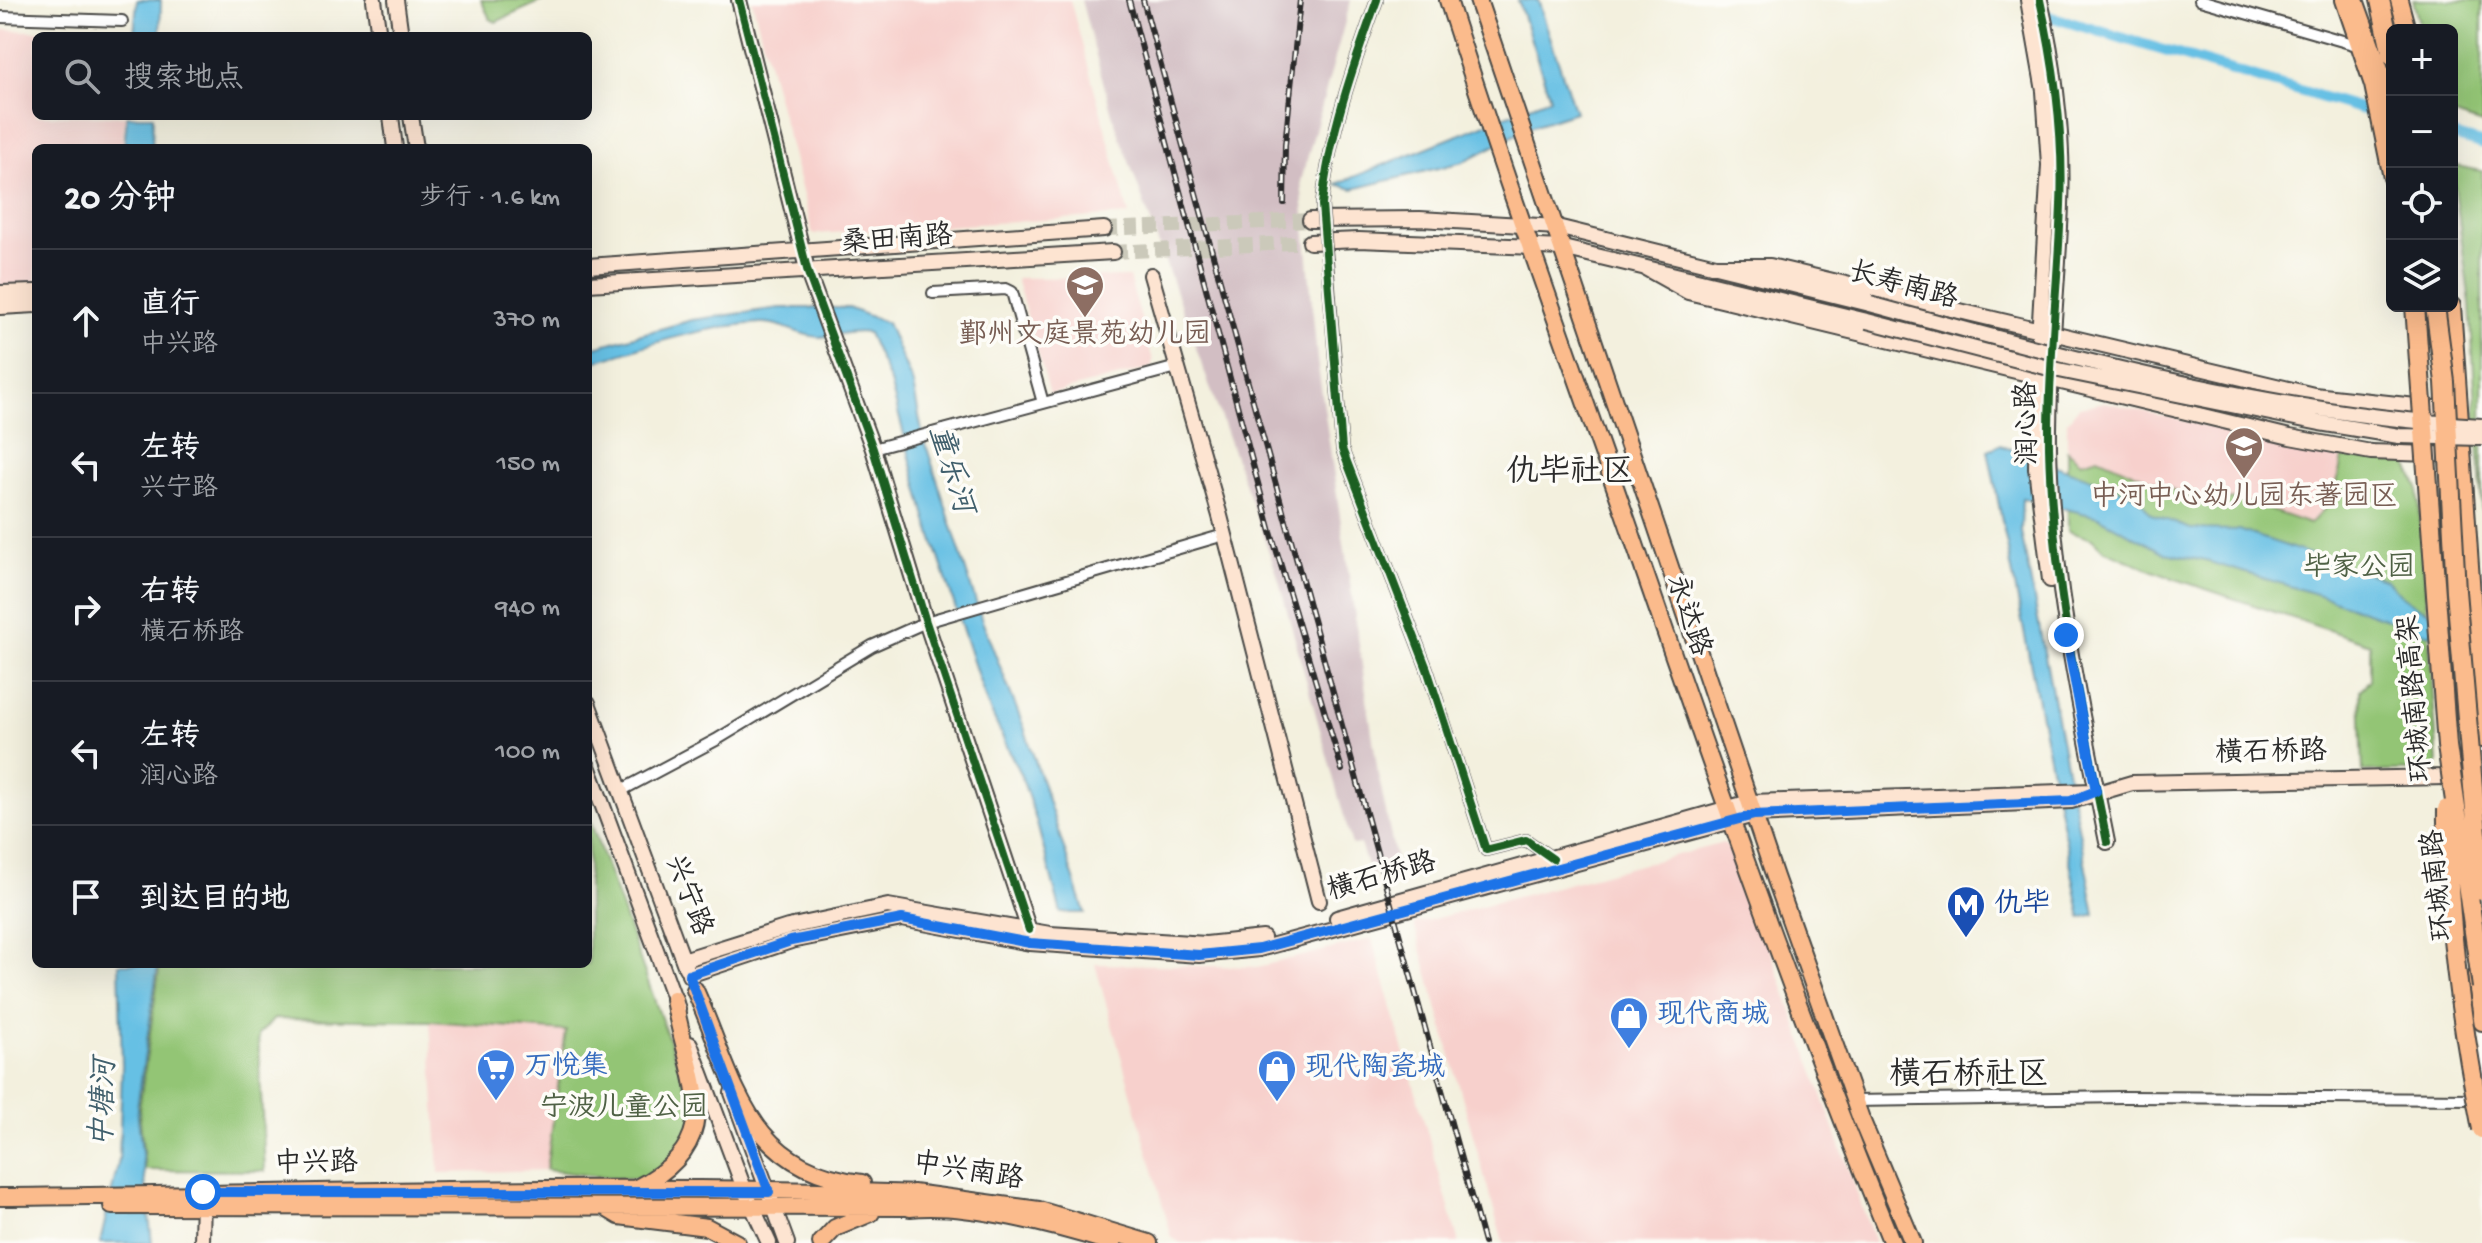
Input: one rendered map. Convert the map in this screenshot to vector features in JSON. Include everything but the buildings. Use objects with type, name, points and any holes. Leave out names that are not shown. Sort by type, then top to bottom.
[{"type":"highway","points":[[2354,0],[2380,73],[2386,100]]},
{"type":"highway","points":[[2385,1],[2388,24]]},
{"type":"highway","name":"环城南路高架","points":[[2417,312],[2447,746],[2482,987]]},
{"type":"highway","name":"环城南路高架","points":[[2436,312],[2445,382],[2456,591],[2481,885]]},
{"type":"highway","points":[[2447,746],[2446,884],[2459,1011],[2482,1129]]},
{"type":"main road","points":[[374,0],[378,32]]},
{"type":"main road","points":[[396,0],[400,32]]},
{"type":"main road","points":[[739,0],[808,273],[873,449],[926,622],[1029,930]]},
{"type":"main road","name":"永达路","points":[[1448,0],[1501,164],[1729,815],[1834,1101],[1892,1243]]},
{"type":"main road","name":"永达路","points":[[1478,0],[1752,809],[1855,1101],[1913,1243]]},
{"type":"main road","name":"润心路","points":[[2028,0],[2044,91],[2049,165],[2035,392],[2036,468],[2043,544],[2066,635],[2107,842]]},
{"type":"main road","name":"润心路","points":[[2040,0],[2057,95],[2061,163],[2049,381],[2055,548],[2066,635]]},
{"type":"main road","points":[[2344,0],[2373,85],[2390,168]]},
{"type":"main road","points":[[2385,1],[2402,24]]},
{"type":"main road","points":[[392,120],[394,144]]},
{"type":"main road","points":[[412,120],[415,144]]},
{"type":"main road","name":"长寿南路","points":[[1310,220],[1420,219],[1557,227],[1870,304],[2051,353],[2252,397],[2398,421],[2482,426]]},
{"type":"main road","name":"桑田南路","points":[[592,266],[1104,229]]},
{"type":"main road","name":"长寿南路","points":[[1310,242],[1359,240],[1563,248],[2049,368],[2399,436],[2482,438]]},
{"type":"main road","name":"桑田南路","points":[[592,284],[1113,252]]},
{"type":"main road","points":[[1713,266],[1770,266],[2314,395],[2462,411]]},
{"type":"main road","points":[[1645,268],[1688,292],[2290,437],[2371,452],[2464,455]]},
{"type":"main road","points":[[1151,275],[1224,535],[1319,901]]},
{"type":"main road","points":[[0,293],[32,292]]},
{"type":"main road","points":[[0,307],[32,305]]},
{"type":"main road","points":[[2418,312],[2432,456]]},
{"type":"main road","points":[[2453,312],[2462,411],[2482,739]]},
{"type":"main road","name":"环城南路","points":[[2432,456],[2450,647],[2455,769],[2482,1022]]},
{"type":"main road","name":"兴宁路","points":[[592,714],[787,1243]]},
{"type":"main road","name":"兴宁路","points":[[592,777],[745,1191],[769,1243]]},
{"type":"main road","name":"横石桥路","points":[[683,960],[788,927],[876,907],[901,907],[1029,930],[1177,943],[1247,941],[1752,809],[2071,801],[2096,791],[2132,783],[2447,777]]},
{"type":"main road","name":"横石桥路","points":[[692,983],[791,941],[902,919],[1030,943],[1166,954],[1227,954],[1259,949],[1729,815]]},
{"type":"main road","name":"中兴南路","points":[[692,983],[747,1115],[756,1129],[781,1153],[813,1173],[919,1201],[1039,1210],[1113,1238],[1149,1243]]},
{"type":"main road","points":[[633,1189],[665,1170],[684,1147],[699,1108],[698,1091],[674,999]]},
{"type":"main road","name":"中兴路","points":[[0,1207],[66,1202],[633,1189],[745,1191],[772,1199],[919,1201]]},
{"type":"main road","name":"中兴路","points":[[0,1197],[66,1202]]},
{"type":"main road","points":[[202,1243],[203,1199]]},
{"type":"main road","name":"中兴路","points":[[203,1199],[753,1207],[772,1199]]},
{"type":"main road","name":"中兴南路","points":[[823,1241],[850,1219],[919,1201]]},
{"type":"main road","name":"中兴路","points":[[601,1206],[619,1216],[664,1220],[721,1232],[737,1243]]},
{"type":"street","points":[[1377,0],[1356,56],[1326,171],[1322,205],[1342,449],[1427,669],[1486,850],[1526,840],[1553,859]]},
{"type":"street","points":[[2200,0],[2360,46]]},
{"type":"street","points":[[0,17],[122,21]]},
{"type":"street","points":[[933,293],[1006,289],[1012,292],[1043,403]]},
{"type":"street","points":[[873,449],[1177,367]]},
{"type":"street","points":[[620,791],[716,740],[872,646],[926,622],[1224,535]]},
{"type":"street","points":[[1834,1101],[2125,1097],[2482,1099]]},
{"type":"shaded area","points":[[752,0],[1070,0],[1129,215],[813,234]]},
{"type":"shaded area","points":[[1081,0],[1351,0],[1301,181],[1317,360],[1378,773],[1397,866],[1370,875],[1360,844],[1352,845],[1277,574],[1112,114]]},
{"type":"shaded area","points":[[0,30],[66,32],[32,32],[32,120],[125,120],[122,144],[32,144],[32,287],[0,288]]},
{"type":"shaded area","name":"鄞州文庭景苑幼儿园","points":[[1129,277],[1153,360],[1151,368],[1050,394],[1016,278]]},
{"type":"shaded area","name":"中河中心幼儿园东著园区","points":[[2105,402],[2342,458],[2334,498],[2311,525],[2237,499],[2200,502],[2098,457],[2081,462],[2067,451],[2067,422],[2079,407]]},
{"type":"shaded area","points":[[1723,843],[1736,855],[1875,1243],[1503,1243],[1414,924]]},
{"type":"shaded area","name":"现代陶瓷城","points":[[1372,939],[1459,1243],[1181,1243],[1172,1238],[1095,964],[1257,967]]},
{"type":"shaded area","points":[[430,1021],[566,1031],[546,1170],[439,1173]]},
{"type":"green space","points":[[481,0],[544,0],[496,22],[490,19]]},
{"type":"green space","points":[[2413,0],[2482,0],[2482,124],[2458,116],[2458,24],[2419,24]]},
{"type":"green space","points":[[2458,166],[2482,171],[2482,512],[2470,304],[2458,211]]},
{"type":"green space","name":"毕家公园","points":[[2067,451],[2081,462],[2098,457],[2200,502],[2237,499],[2310,524],[2334,498],[2342,458],[2406,461],[2418,488],[2438,763],[2433,770],[2363,772],[2360,690],[2370,680],[2370,644],[2161,574],[2103,550],[2092,539],[2068,531]]},
{"type":"green space","name":"宁波儿童公园","points":[[592,826],[701,1129],[695,1152],[682,1167],[663,1175],[616,1178],[546,1170],[566,1031],[430,1021],[274,1019],[258,1035],[265,1171],[145,1170],[139,1109],[159,968],[592,968]]},
{"type":"water","points":[[137,0],[161,0],[160,32],[134,32]]},
{"type":"water","points":[[1518,0],[1538,0],[1575,112],[1532,126],[1463,162],[1353,189],[1336,184],[1550,98]]},
{"type":"water","points":[[127,120],[153,120],[152,144],[124,144]]},
{"type":"water","points":[[780,308],[848,308],[887,323],[913,384],[922,432],[981,618],[1025,730],[1085,913],[1061,913],[1036,820],[1022,778],[987,704],[927,521],[890,382],[868,333],[820,337],[769,323],[739,325],[673,338],[592,363],[592,348],[692,320]]},
{"type":"water","points":[[2000,445],[2137,496],[2151,514],[2191,529],[2239,530],[2387,580],[2396,591],[2418,606],[2482,627],[2482,653],[2319,595],[2206,561],[2165,553],[2098,517],[2022,498],[2021,532],[2095,914],[2081,918],[1988,450]]},
{"type":"water","points":[[119,968],[157,968],[137,1108],[152,1243],[100,1243],[119,1160],[122,1065]]},
{"type":"waterway","points":[[2038,13],[2382,115]]},
{"type":"waterway","points":[[2458,137],[2482,144]]},
{"type":"tunnel","points":[[1104,229],[1310,220]]},
{"type":"tunnel","points":[[1113,252],[1310,242]]},
{"type":"railway","points":[[1129,0],[1271,532],[1342,770]]},
{"type":"railway","points":[[1143,0],[1484,1243]]},
{"type":"railway","points":[[1284,203],[1285,145],[1300,0]]},
{"type":"cycle path","points":[[739,0],[808,273],[873,449],[926,622],[1029,930]]},
{"type":"cycle path","points":[[1377,0],[1336,127],[1322,205],[1342,449],[1427,669],[1486,850],[1526,840],[1553,859]]},
{"type":"cycle path","points":[[2040,0],[2054,76],[2061,153],[2049,417],[2051,497],[2069,646],[2107,842]]},
{"type":"place","name":"鄞州文庭景苑幼儿园","points":[[1085,319]]},
{"type":"place","name":"中河中心幼儿园东著园区","points":[[2244,480]]},
{"type":"place","name":"仇毕","points":[[1966,939]]},
{"type":"place","name":"现代商城","points":[[1629,1050]]},
{"type":"place","name":"万悦集","points":[[496,1102]]},
{"type":"place","name":"现代陶瓷城","points":[[1277,1103]]},
{"type":"district","name":"仇毕社区","points":[[1570,474]]},
{"type":"district","name":"横石桥社区","points":[[1969,1077]]},
{"type":"route","points":[[203,1192],[440,1189],[769,1192],[689,975],[791,941],[867,923],[902,919],[1030,943],[1166,954],[1227,954],[1259,949],[1754,815],[2071,801],[2096,791],[2066,635]]},
{"type":"water label","name":"童乐河","points":[[949,470]]},
{"type":"water label","name":"中塘河","points":[[106,1103]]}]
